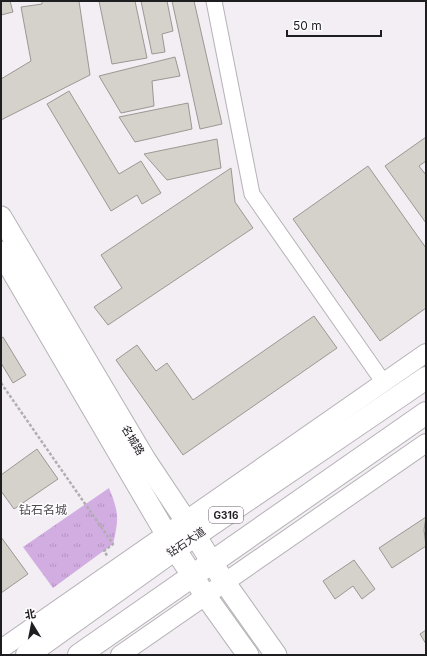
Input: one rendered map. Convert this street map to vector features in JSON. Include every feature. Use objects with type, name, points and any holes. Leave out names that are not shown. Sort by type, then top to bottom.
[{"type":"highway","name":"钻石大道","points":[[27,655],[171,542],[391,390],[426,378]]},
{"type":"highway","name":"G316","points":[[79,655],[420,418]]},
{"type":"main road","name":"名城路","points":[[1,217],[146,462],[191,529],[224,583],[276,655]]},
{"type":"main road","name":"名城路","points":[[1,252],[171,542],[205,596],[248,655]]},
{"type":"street","points":[[214,1],[252,194],[391,390],[426,353]]},
{"type":"street","points":[[120,655],[426,442],[420,418]]},
{"type":"street","points":[[1,649],[116,569],[171,542]]},
{"type":"path","points":[[1,383],[113,544],[104,551],[116,569]]},
{"type":"green space","points":[[109,488],[115,504],[117,516],[113,544],[53,588],[23,547]]},
{"type":"building","points":[[1,1],[10,1],[13,12],[1,15]]},
{"type":"building","points":[[42,1],[79,1],[90,75],[1,120],[1,79],[31,61],[21,7],[42,4]]},
{"type":"building","points":[[99,1],[135,1],[147,58],[112,64]]},
{"type":"building","points":[[141,1],[167,1],[173,31],[162,34],[165,52],[152,54]]},
{"type":"building","points":[[172,1],[194,1],[222,124],[200,129]]},
{"type":"building","points":[[175,57],[180,76],[152,81],[154,106],[121,113],[99,76]]},
{"type":"building","points":[[69,91],[119,174],[141,161],[161,193],[142,204],[137,195],[111,211],[47,104]]},
{"type":"building","points":[[188,103],[192,129],[135,142],[119,117]]},
{"type":"building","points":[[426,137],[426,161],[419,166],[426,175],[426,223],[385,166]]},
{"type":"building","points":[[217,139],[221,168],[167,180],[144,154]]},
{"type":"building","points":[[368,166],[426,248],[426,308],[380,341],[293,219]]},
{"type":"building","points":[[231,168],[235,202],[253,228],[108,325],[94,307],[122,288],[101,255]]},
{"type":"building","points":[[314,316],[337,348],[183,455],[116,360],[137,345],[156,371],[167,363],[193,400]]},
{"type":"building","points":[[3,337],[26,375],[13,383],[1,363],[1,338]]},
{"type":"building","points":[[37,449],[58,479],[14,509],[1,491],[1,475]]},
{"type":"building","points":[[426,517],[424,530],[426,546],[392,568],[379,548]]},
{"type":"building","points":[[1,537],[28,574],[1,593]]},
{"type":"building","points":[[354,560],[375,589],[362,599],[353,586],[335,599],[323,581]]},
{"type":"building","points":[[426,630],[426,644],[420,634]]},
{"type":"district","name":"钻石名城","points":[[43,510]]}]
